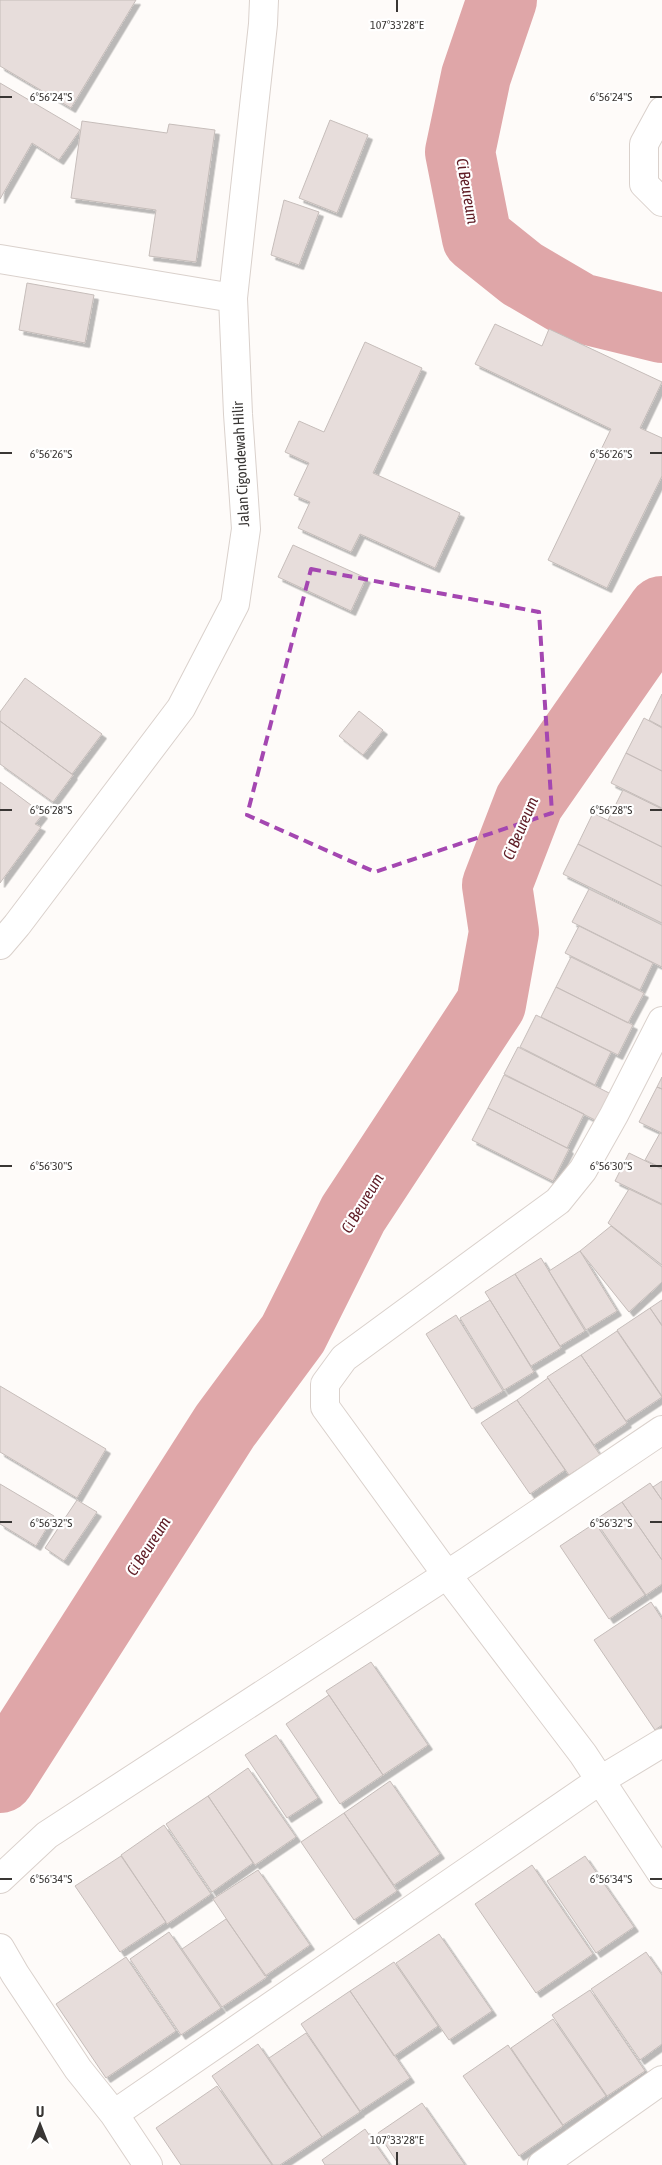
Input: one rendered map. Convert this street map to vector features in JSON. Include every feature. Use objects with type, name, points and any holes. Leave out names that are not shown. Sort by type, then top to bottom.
[{"type":"street","name":"Jalan Cigondewah Hilir","points":[[0,945],[182,708],[235,604],[246,529],[238,414],[233,298],[264,24],[264,0]]},
{"type":"street","points":[[662,111],[644,144],[644,184],[662,202]]},
{"type":"street","points":[[0,259],[233,298]]},
{"type":"street","points":[[662,1020],[583,1170],[558,1201],[344,1358],[325,1384],[325,1407],[447,1575],[583,1754],[662,1874]]},
{"type":"street","points":[[0,1879],[47,1835],[447,1575],[662,1430]]},
{"type":"street","points":[[114,2114],[599,1781],[662,1743]]},
{"type":"street","points":[[0,1948],[72,2061],[114,2114],[148,2165]]},
{"type":"street","points":[[542,2165],[662,2080]]},
{"type":"highlighted area","points":[[311,569],[539,612],[552,813],[375,872],[247,815]]},
{"type":"building","points":[[0,0],[136,0],[71,108],[0,66]]},
{"type":"building","points":[[0,83],[80,130],[59,160],[32,143],[0,199]]},
{"type":"building","points":[[330,120],[368,135],[337,213],[299,198]]},
{"type":"building","points":[[82,121],[167,133],[169,124],[215,130],[196,262],[149,256],[156,210],[71,198]]},
{"type":"building","points":[[284,200],[319,212],[299,265],[271,255]]},
{"type":"building","points":[[27,283],[94,295],[85,343],[19,330]]},
{"type":"building","points":[[495,324],[542,346],[549,329],[662,382],[640,428],[662,438],[662,476],[607,588],[548,560],[611,429],[475,364]]},
{"type":"building","points":[[365,342],[422,368],[373,473],[460,513],[435,568],[360,534],[351,552],[298,528],[310,502],[294,495],[309,463],[285,452],[299,421],[324,432]]},
{"type":"building","points":[[293,545],[366,578],[351,611],[278,577]]},
{"type":"building","points":[[25,678],[102,734],[72,774],[0,721],[0,712]]},
{"type":"building","points":[[662,694],[662,727],[649,720]]},
{"type":"building","points":[[359,711],[383,730],[363,755],[339,736]]},
{"type":"building","points":[[644,718],[662,728],[662,771],[626,753]]},
{"type":"building","points":[[0,721],[73,775],[53,802],[0,764]]},
{"type":"building","points":[[626,753],[662,771],[662,808],[611,783]]},
{"type":"building","points":[[0,782],[43,814],[35,824],[41,827],[0,883]]},
{"type":"building","points":[[623,790],[662,809],[662,847],[608,820]]},
{"type":"building","points":[[593,813],[662,847],[662,886],[578,844]]},
{"type":"building","points":[[578,844],[662,886],[662,923],[563,874]]},
{"type":"building","points":[[589,889],[662,925],[662,967],[572,922]]},
{"type":"building","points":[[579,926],[653,963],[640,990],[565,953]]},
{"type":"building","points":[[571,957],[644,993],[628,1023],[556,987]]},
{"type":"building","points":[[556,987],[633,1025],[618,1055],[541,1017]]},
{"type":"building","points":[[536,1015],[611,1052],[595,1085],[520,1047]]},
{"type":"building","points":[[518,1047],[615,1096],[601,1123],[504,1074]]},
{"type":"building","points":[[504,1075],[584,1114],[567,1148],[488,1108]]},
{"type":"building","points":[[662,1077],[662,1089],[657,1087]]},
{"type":"building","points":[[657,1087],[662,1089],[662,1133],[639,1122]]},
{"type":"building","points":[[488,1108],[569,1149],[553,1181],[472,1140]]},
{"type":"building","points":[[660,1133],[662,1134],[662,1168],[645,1160]]},
{"type":"building","points":[[629,1153],[662,1169],[662,1204],[615,1181]]},
{"type":"building","points":[[629,1189],[662,1205],[662,1265],[608,1223]]},
{"type":"building","points":[[611,1226],[662,1267],[662,1282],[629,1312],[580,1251]]},
{"type":"building","points":[[580,1251],[617,1311],[586,1330],[549,1271]]},
{"type":"building","points":[[541,1258],[585,1331],[560,1346],[515,1274]]},
{"type":"building","points":[[515,1274],[561,1348],[531,1366],[485,1292]]},
{"type":"building","points":[[490,1300],[534,1372],[504,1390],[460,1318]]},
{"type":"building","points":[[662,1300],[662,1325],[650,1308]]},
{"type":"building","points":[[650,1308],[662,1326],[662,1396],[617,1330]]},
{"type":"building","points":[[456,1315],[503,1391],[472,1409],[426,1334]]},
{"type":"building","points":[[617,1331],[662,1397],[626,1421],[581,1355]]},
{"type":"building","points":[[581,1355],[627,1423],[594,1445],[547,1377]]},
{"type":"building","points":[[548,1378],[600,1455],[569,1475],[517,1400]]},
{"type":"building","points":[[0,1386],[106,1449],[77,1498],[0,1452]]},
{"type":"building","points":[[517,1400],[565,1470],[530,1494],[481,1423]]},
{"type":"building","points":[[662,1481],[662,1500],[653,1487]]},
{"type":"building","points":[[650,1483],[662,1500],[662,1560],[622,1502]]},
{"type":"building","points":[[0,1484],[54,1516],[36,1546],[0,1524]]},
{"type":"building","points":[[77,1500],[97,1512],[64,1561],[45,1548]]},
{"type":"building","points":[[622,1502],[662,1560],[662,1584],[646,1595],[595,1520]]},
{"type":"building","points":[[595,1523],[645,1595],[609,1619],[560,1546]]},
{"type":"building","points":[[651,1602],[662,1619],[662,1725],[655,1730],[594,1640]]},
{"type":"building","points":[[371,1662],[428,1745],[383,1775],[326,1691]]},
{"type":"building","points":[[329,1695],[383,1775],[340,1804],[286,1724]]},
{"type":"building","points":[[276,1735],[318,1798],[287,1818],[245,1755]]},
{"type":"building","points":[[248,1768],[296,1837],[255,1865],[208,1796]]},
{"type":"building","points":[[390,1781],[440,1854],[394,1885],[344,1813]]},
{"type":"building","points":[[208,1796],[253,1863],[212,1892],[166,1824]]},
{"type":"building","points":[[344,1813],[397,1891],[354,1920],[301,1842]]},
{"type":"building","points":[[164,1825],[211,1894],[167,1924],[121,1855]]},
{"type":"building","points":[[121,1856],[166,1922],[120,1952],[75,1886]]},
{"type":"building","points":[[585,1856],[634,1927],[596,1953],[547,1881]]},
{"type":"building","points":[[532,1865],[593,1954],[536,1993],[475,1904]]},
{"type":"building","points":[[258,1870],[310,1945],[265,1976],[213,1899]]},
{"type":"building","points":[[226,1919],[267,1977],[222,2007],[182,1949]]},
{"type":"building","points":[[169,1932],[221,2008],[181,2035],[130,1959]]},
{"type":"building","points":[[439,1934],[492,2011],[449,2040],[396,1963]]},
{"type":"building","points":[[646,1952],[662,1975],[662,2044],[640,2060],[591,1989]]},
{"type":"building","points":[[126,1957],[176,2031],[106,2078],[56,2004]]},
{"type":"building","points":[[394,1962],[438,2026],[394,2056],[350,1991]]},
{"type":"building","points":[[590,1990],[645,2071],[607,2096],[552,2015]]},
{"type":"building","points":[[350,1991],[410,2078],[360,2111],[301,2024]]},
{"type":"building","points":[[553,2019],[606,2096],[563,2125],[511,2048]]},
{"type":"building","points":[[306,2033],[360,2112],[322,2137],[269,2058]]},
{"type":"building","points":[[258,2044],[322,2137],[280,2165],[273,2165],[212,2076]]},
{"type":"building","points":[[508,2045],[563,2126],[519,2156],[463,2076]]},
{"type":"building","points":[[217,2086],[272,2165],[181,2165],[156,2128]]},
{"type":"building","points":[[422,2103],[465,2165],[399,2165],[378,2133]]},
{"type":"building","points":[[365,2129],[390,2165],[325,2165],[322,2160]]},
{"type":"waterway","name":"Ci Beureum","points":[[502,0],[476,76],[460,152],[477,238],[522,274],[580,308],[662,328]]},
{"type":"waterway","name":"Ci Beureum","points":[[0,1778],[225,1426],[293,1334],[353,1214],[491,1004],[504,932],[497,885],[529,802],[662,611]]}]
